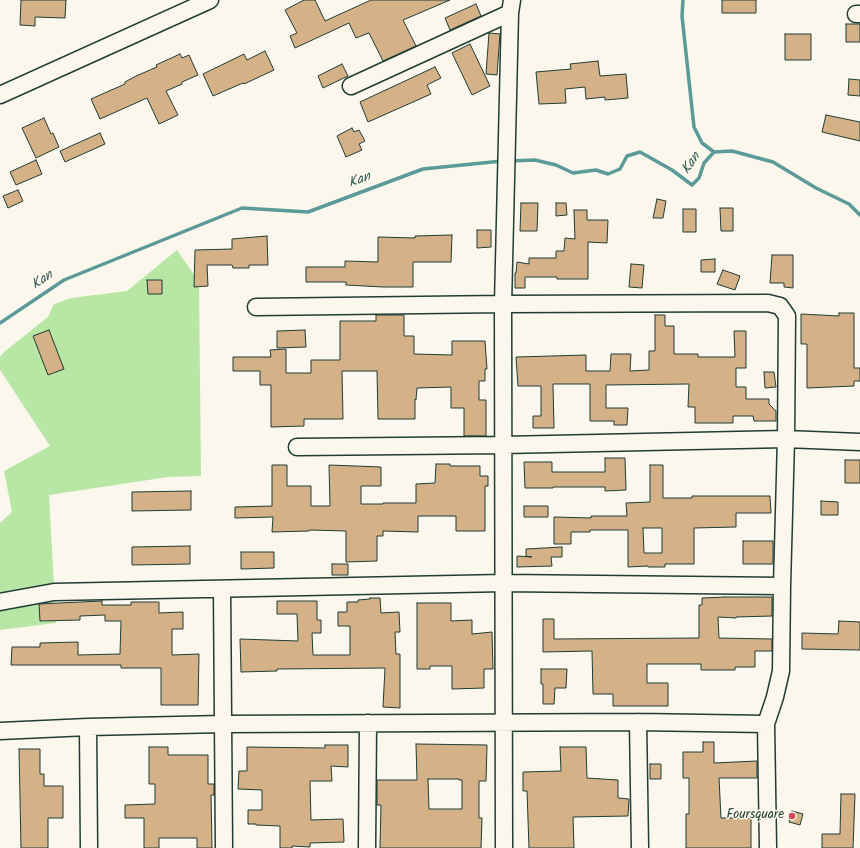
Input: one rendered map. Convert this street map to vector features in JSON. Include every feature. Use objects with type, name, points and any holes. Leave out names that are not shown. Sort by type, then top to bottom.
[{"type":"street","points":[[0,95],[210,0]]},
{"type":"street","points":[[351,86],[511,7],[503,304],[504,848]]},
{"type":"street","points":[[256,306],[768,302],[780,306],[787,316],[781,671],[775,697],[766,724],[768,848]]},
{"type":"street","points":[[297,447],[503,445],[786,439],[860,442]]},
{"type":"street","points":[[0,602],[54,592],[504,583],[782,586]]},
{"type":"street","points":[[222,589],[224,848]]},
{"type":"street","points":[[0,731],[88,727],[223,724],[638,722],[766,724]]},
{"type":"street","points":[[638,722],[640,848]]},
{"type":"street","points":[[367,848],[368,724]]},
{"type":"street","points":[[88,727],[89,848]]},
{"type":"green space","points":[[177,250],[199,282],[201,476],[168,477],[49,495],[56,623],[0,630],[0,523],[12,512],[4,471],[50,446],[0,370],[0,357],[4,352],[48,317],[54,304],[71,298],[127,291]]},
{"type":"building","points":[[21,0],[66,0],[65,18],[35,17],[35,26],[20,25]]},
{"type":"building","points":[[304,0],[315,0],[325,21],[371,0],[450,0],[403,20],[416,46],[383,61],[369,33],[356,38],[349,23],[295,48],[290,36],[297,33],[285,10]]},
{"type":"building","points":[[722,0],[756,0],[756,13],[722,13]]},
{"type":"building","points":[[476,4],[481,16],[450,30],[445,18]]},
{"type":"building","points":[[846,24],[860,24],[860,42],[846,42]]},
{"type":"building","points":[[489,33],[500,34],[497,75],[486,74]]},
{"type":"building","points":[[785,34],[811,34],[811,60],[785,60]]},
{"type":"building","points":[[470,44],[490,86],[472,95],[452,53]]},
{"type":"building","points":[[265,51],[274,70],[213,96],[203,74],[244,54],[247,60]]},
{"type":"building","points":[[180,54],[182,58],[189,55],[198,75],[166,91],[178,115],[159,124],[147,98],[100,119],[91,99],[125,84],[125,82],[136,76],[157,67],[156,65]]},
{"type":"building","points":[[598,61],[600,76],[626,74],[628,98],[605,100],[605,97],[586,99],[585,87],[565,89],[566,103],[539,104],[536,72],[571,69],[570,64]]},
{"type":"building","points":[[342,64],[348,76],[323,88],[318,76]]},
{"type":"building","points":[[435,67],[441,78],[427,85],[431,94],[368,122],[360,102]]},
{"type":"building","points":[[849,79],[860,80],[860,96],[848,95]]},
{"type":"building","points":[[826,115],[860,122],[860,141],[822,132]]},
{"type":"building","points":[[44,118],[59,147],[36,158],[22,128]]},
{"type":"building","points":[[352,128],[354,132],[359,130],[365,141],[359,144],[362,150],[346,157],[337,136]]},
{"type":"building","points":[[100,133],[105,144],[65,162],[60,151]]},
{"type":"building","points":[[36,160],[42,174],[16,185],[10,172]]},
{"type":"building","points":[[18,190],[23,201],[8,208],[3,196]]},
{"type":"building","points":[[657,199],[666,201],[663,218],[653,218]]},
{"type":"building","points":[[521,203],[538,203],[537,231],[520,231]]},
{"type":"building","points":[[556,203],[566,203],[567,215],[556,216]]},
{"type":"building","points":[[720,208],[733,208],[733,231],[721,231]]},
{"type":"building","points":[[683,209],[696,209],[696,232],[683,232]]},
{"type":"building","points":[[574,210],[587,210],[587,220],[608,220],[607,243],[588,242],[588,279],[525,277],[525,288],[515,288],[517,262],[529,264],[529,258],[556,258],[556,251],[564,251],[565,238],[575,239]]},
{"type":"building","points":[[477,230],[491,230],[491,247],[477,248]]},
{"type":"building","points":[[452,235],[451,262],[413,262],[413,287],[346,285],[346,282],[306,282],[306,267],[345,267],[345,261],[378,262],[378,237],[415,238],[415,236]]},
{"type":"building","points":[[267,236],[268,265],[249,265],[249,268],[233,268],[232,265],[207,265],[208,286],[194,287],[195,250],[232,249],[232,239]]},
{"type":"building","points":[[772,255],[793,255],[793,288],[784,287],[784,283],[770,283]]},
{"type":"building","points":[[715,259],[715,272],[701,272],[701,260]]},
{"type":"building","points":[[631,264],[644,265],[642,288],[629,287]]},
{"type":"building","points":[[723,270],[740,276],[735,290],[717,284]]},
{"type":"building","points":[[147,280],[162,280],[162,294],[148,294]]},
{"type":"building","points":[[839,313],[854,313],[854,368],[860,368],[860,381],[854,381],[854,386],[807,388],[807,344],[801,344],[801,314],[839,316]]},
{"type":"building","points":[[376,315],[404,315],[404,336],[414,336],[414,354],[452,355],[452,341],[485,341],[487,369],[485,369],[485,381],[479,381],[479,400],[486,400],[486,436],[464,436],[464,408],[451,408],[451,387],[417,388],[416,400],[415,399],[415,419],[378,419],[377,371],[342,371],[343,419],[304,419],[304,426],[271,427],[271,385],[260,385],[260,371],[233,371],[233,357],[271,357],[270,350],[286,349],[286,373],[311,373],[311,360],[340,360],[340,321],[376,321]]},
{"type":"building","points":[[655,315],[665,315],[665,326],[674,326],[674,354],[698,354],[698,357],[735,357],[734,331],[746,331],[746,368],[736,368],[736,387],[746,387],[746,399],[769,399],[769,404],[776,411],[776,421],[754,421],[753,416],[733,416],[733,423],[695,423],[695,407],[688,407],[689,384],[606,385],[606,408],[628,408],[627,425],[614,425],[614,421],[590,421],[590,384],[553,384],[554,428],[533,428],[533,416],[541,416],[541,386],[518,386],[516,357],[586,355],[586,371],[610,371],[611,354],[631,354],[630,371],[649,370],[649,351],[655,351]]},
{"type":"building","points":[[49,330],[64,369],[48,375],[33,336]]},
{"type":"building","points":[[305,330],[306,347],[277,348],[277,331]]},
{"type":"building","points":[[764,372],[774,372],[776,387],[765,388]]},
{"type":"building","points":[[605,458],[625,458],[626,490],[605,491],[605,487],[525,488],[524,462],[552,462],[552,472],[605,472]]},
{"type":"building","points":[[845,460],[860,460],[860,483],[845,483]]},
{"type":"building","points":[[436,464],[450,464],[450,466],[480,466],[480,476],[488,476],[488,486],[485,486],[485,531],[456,531],[456,516],[418,516],[418,532],[383,531],[383,536],[377,536],[377,561],[346,562],[346,531],[309,530],[272,532],[273,517],[235,518],[235,507],[272,506],[272,465],[287,465],[287,486],[311,486],[311,506],[330,506],[329,465],[381,467],[381,486],[361,486],[361,504],[383,504],[416,503],[416,484],[435,483]]},
{"type":"building","points":[[650,465],[663,465],[663,498],[692,498],[692,496],[770,496],[771,513],[736,513],[736,527],[694,528],[694,564],[665,564],[665,567],[628,567],[628,530],[590,530],[590,532],[571,532],[571,544],[554,544],[554,517],[591,518],[591,516],[627,516],[626,503],[650,502]],"holes":[[[643,528],[662,528],[662,553],[644,553]]]},
{"type":"building","points":[[191,491],[191,510],[132,511],[132,492]]},
{"type":"building","points":[[821,501],[838,502],[838,515],[821,515]]},
{"type":"building","points":[[524,506],[548,506],[548,517],[524,517]]},
{"type":"building","points":[[743,541],[773,541],[773,564],[743,564]]},
{"type":"building","points":[[190,546],[190,564],[132,565],[132,547]]},
{"type":"building","points":[[562,547],[562,557],[551,557],[552,566],[517,567],[517,556],[532,557],[526,556],[526,549]]},
{"type":"building","points":[[241,552],[274,552],[274,568],[241,569]]},
{"type":"building","points":[[332,564],[348,564],[348,575],[332,575]]},
{"type":"building","points":[[772,597],[772,616],[736,618],[718,617],[719,638],[772,639],[772,651],[755,651],[755,667],[735,667],[735,670],[701,670],[701,664],[647,664],[647,683],[668,683],[668,706],[613,706],[613,694],[593,694],[592,651],[543,652],[543,619],[554,619],[554,639],[699,638],[699,605],[702,605],[702,598]]},
{"type":"building","points":[[380,598],[381,613],[399,612],[400,632],[395,632],[396,654],[400,654],[400,708],[383,707],[385,668],[277,669],[277,671],[241,672],[240,639],[298,641],[297,614],[277,614],[277,601],[317,601],[317,620],[321,620],[321,633],[312,633],[313,655],[350,655],[350,626],[338,626],[338,612],[347,612],[347,602],[358,602],[358,600]]},
{"type":"building","points":[[102,601],[102,605],[131,605],[131,602],[159,602],[159,613],[183,612],[183,629],[172,629],[172,655],[199,654],[198,705],[161,705],[161,668],[121,668],[121,665],[11,665],[12,647],[40,647],[40,643],[78,642],[78,655],[120,654],[121,621],[105,621],[105,615],[80,616],[80,620],[40,621],[39,604]]},
{"type":"building","points":[[417,603],[451,603],[451,621],[472,620],[472,634],[492,632],[493,669],[484,669],[484,688],[452,689],[452,666],[430,666],[430,669],[417,669]]},
{"type":"building","points":[[839,621],[860,622],[860,650],[802,649],[802,633],[838,634]]},
{"type":"building","points":[[541,669],[567,669],[566,688],[555,688],[554,704],[543,704]]},
{"type":"building","points":[[703,742],[714,742],[714,763],[757,761],[757,778],[719,778],[721,818],[751,818],[751,848],[686,848],[686,814],[689,814],[689,778],[683,778],[683,752],[703,752]]},
{"type":"building","points":[[416,744],[487,745],[486,781],[479,781],[479,818],[482,818],[481,848],[380,848],[381,805],[377,805],[377,780],[417,780]],"holes":[[[428,779],[462,780],[462,809],[429,809]]]},
{"type":"building","points":[[325,745],[348,745],[348,767],[331,766],[332,781],[310,781],[311,820],[343,819],[344,842],[310,843],[310,847],[292,846],[292,848],[280,848],[280,826],[248,824],[248,810],[262,810],[262,790],[238,789],[239,771],[247,771],[247,747],[325,748]]},
{"type":"building","points":[[149,747],[168,747],[168,755],[208,755],[208,784],[214,784],[214,795],[211,795],[212,848],[197,848],[197,838],[159,838],[159,848],[144,848],[144,818],[125,818],[125,805],[155,804],[155,784],[149,784]]},
{"type":"building","points":[[560,747],[586,747],[587,778],[618,780],[618,798],[629,799],[628,816],[573,817],[574,848],[529,848],[527,791],[523,791],[523,772],[561,771]]},
{"type":"building","points":[[19,749],[40,749],[40,774],[44,774],[44,786],[63,786],[63,818],[48,818],[48,848],[21,848]]},
{"type":"building","points":[[650,764],[661,764],[661,779],[650,779]]},
{"type":"building","points":[[841,794],[855,794],[853,848],[822,848],[822,834],[840,834]]},
{"type":"building","points":[[792,811],[803,814],[800,825],[789,822]]},
{"type":"waterway","name":"Kan","points":[[683,0],[682,16],[694,127],[702,143],[714,152]]},
{"type":"waterway","name":"Kan","points":[[510,161],[535,160],[556,165],[573,173],[596,170],[608,174],[620,169],[627,156],[640,152],[672,170],[692,185],[699,178],[704,163],[714,152],[732,151],[773,162],[816,188],[849,204],[860,215]]},
{"type":"waterway","name":"Kan","points":[[0,323],[64,280],[242,208],[308,212],[423,169],[502,161]]},
{"type":"place","name":"Foursquare","points":[[792,816]]}]
